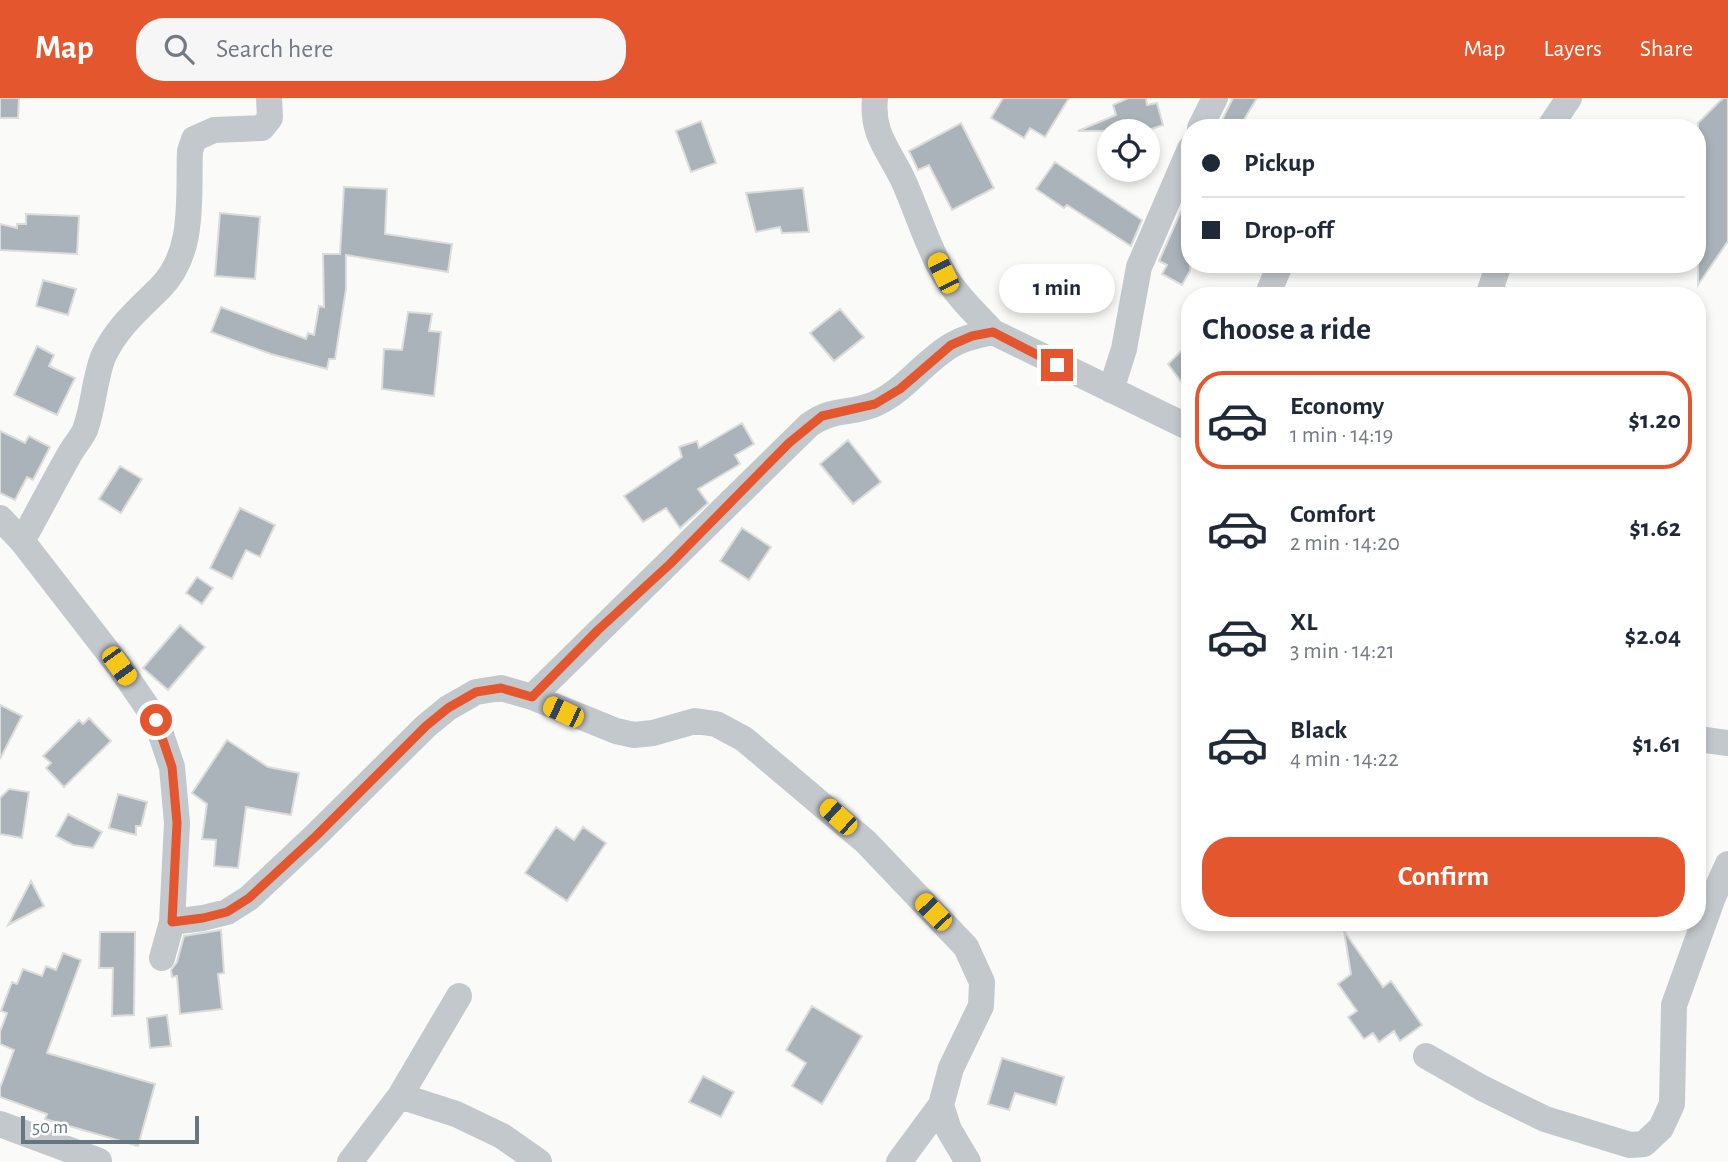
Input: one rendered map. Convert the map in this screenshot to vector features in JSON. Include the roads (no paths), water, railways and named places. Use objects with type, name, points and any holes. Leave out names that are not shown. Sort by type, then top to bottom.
[{"type":"street","points":[[22,541],[69,454],[83,434],[103,358],[122,325],[162,287],[186,245],[190,151],[194,139],[214,130],[262,128],[270,118],[270,98]]},
{"type":"street","points":[[875,98],[878,133],[903,180],[943,273],[969,307],[993,332],[1181,424]]},
{"type":"street","points":[[1204,119],[1215,98]]},
{"type":"street","points":[[1555,119],[1569,98]]},
{"type":"street","points":[[1111,390],[1124,349],[1139,267],[1181,170]]},
{"type":"street","points":[[532,697],[809,425],[832,412],[850,411],[875,404],[900,389],[951,345],[972,336],[993,332]]},
{"type":"street","points":[[0,518],[22,541],[119,666],[156,720],[172,767],[177,823],[172,922],[162,958]]},
{"type":"street","points":[[172,922],[227,912],[249,898],[316,836],[426,726],[448,708],[476,692],[501,688],[532,697],[616,731],[634,734],[653,733],[695,721],[716,724],[744,739],[866,842],[966,947],[982,982],[981,1006],[951,1068],[941,1105],[900,1162]]},
{"type":"street","points":[[1706,740],[1728,743]]},
{"type":"street","points":[[1706,916],[1728,864]]},
{"type":"street","points":[[1426,1056],[1545,1119],[1630,1145],[1644,1144],[1661,1128],[1672,1104],[1674,1005],[1701,931]]},
{"type":"street","points":[[350,1162],[400,1096],[459,996]]},
{"type":"street","points":[[400,1096],[456,1114],[502,1136],[539,1162]]},
{"type":"street","points":[[941,1105],[949,1130],[968,1162]]},
{"type":"street","points":[[0,1124],[99,1161]]}]
